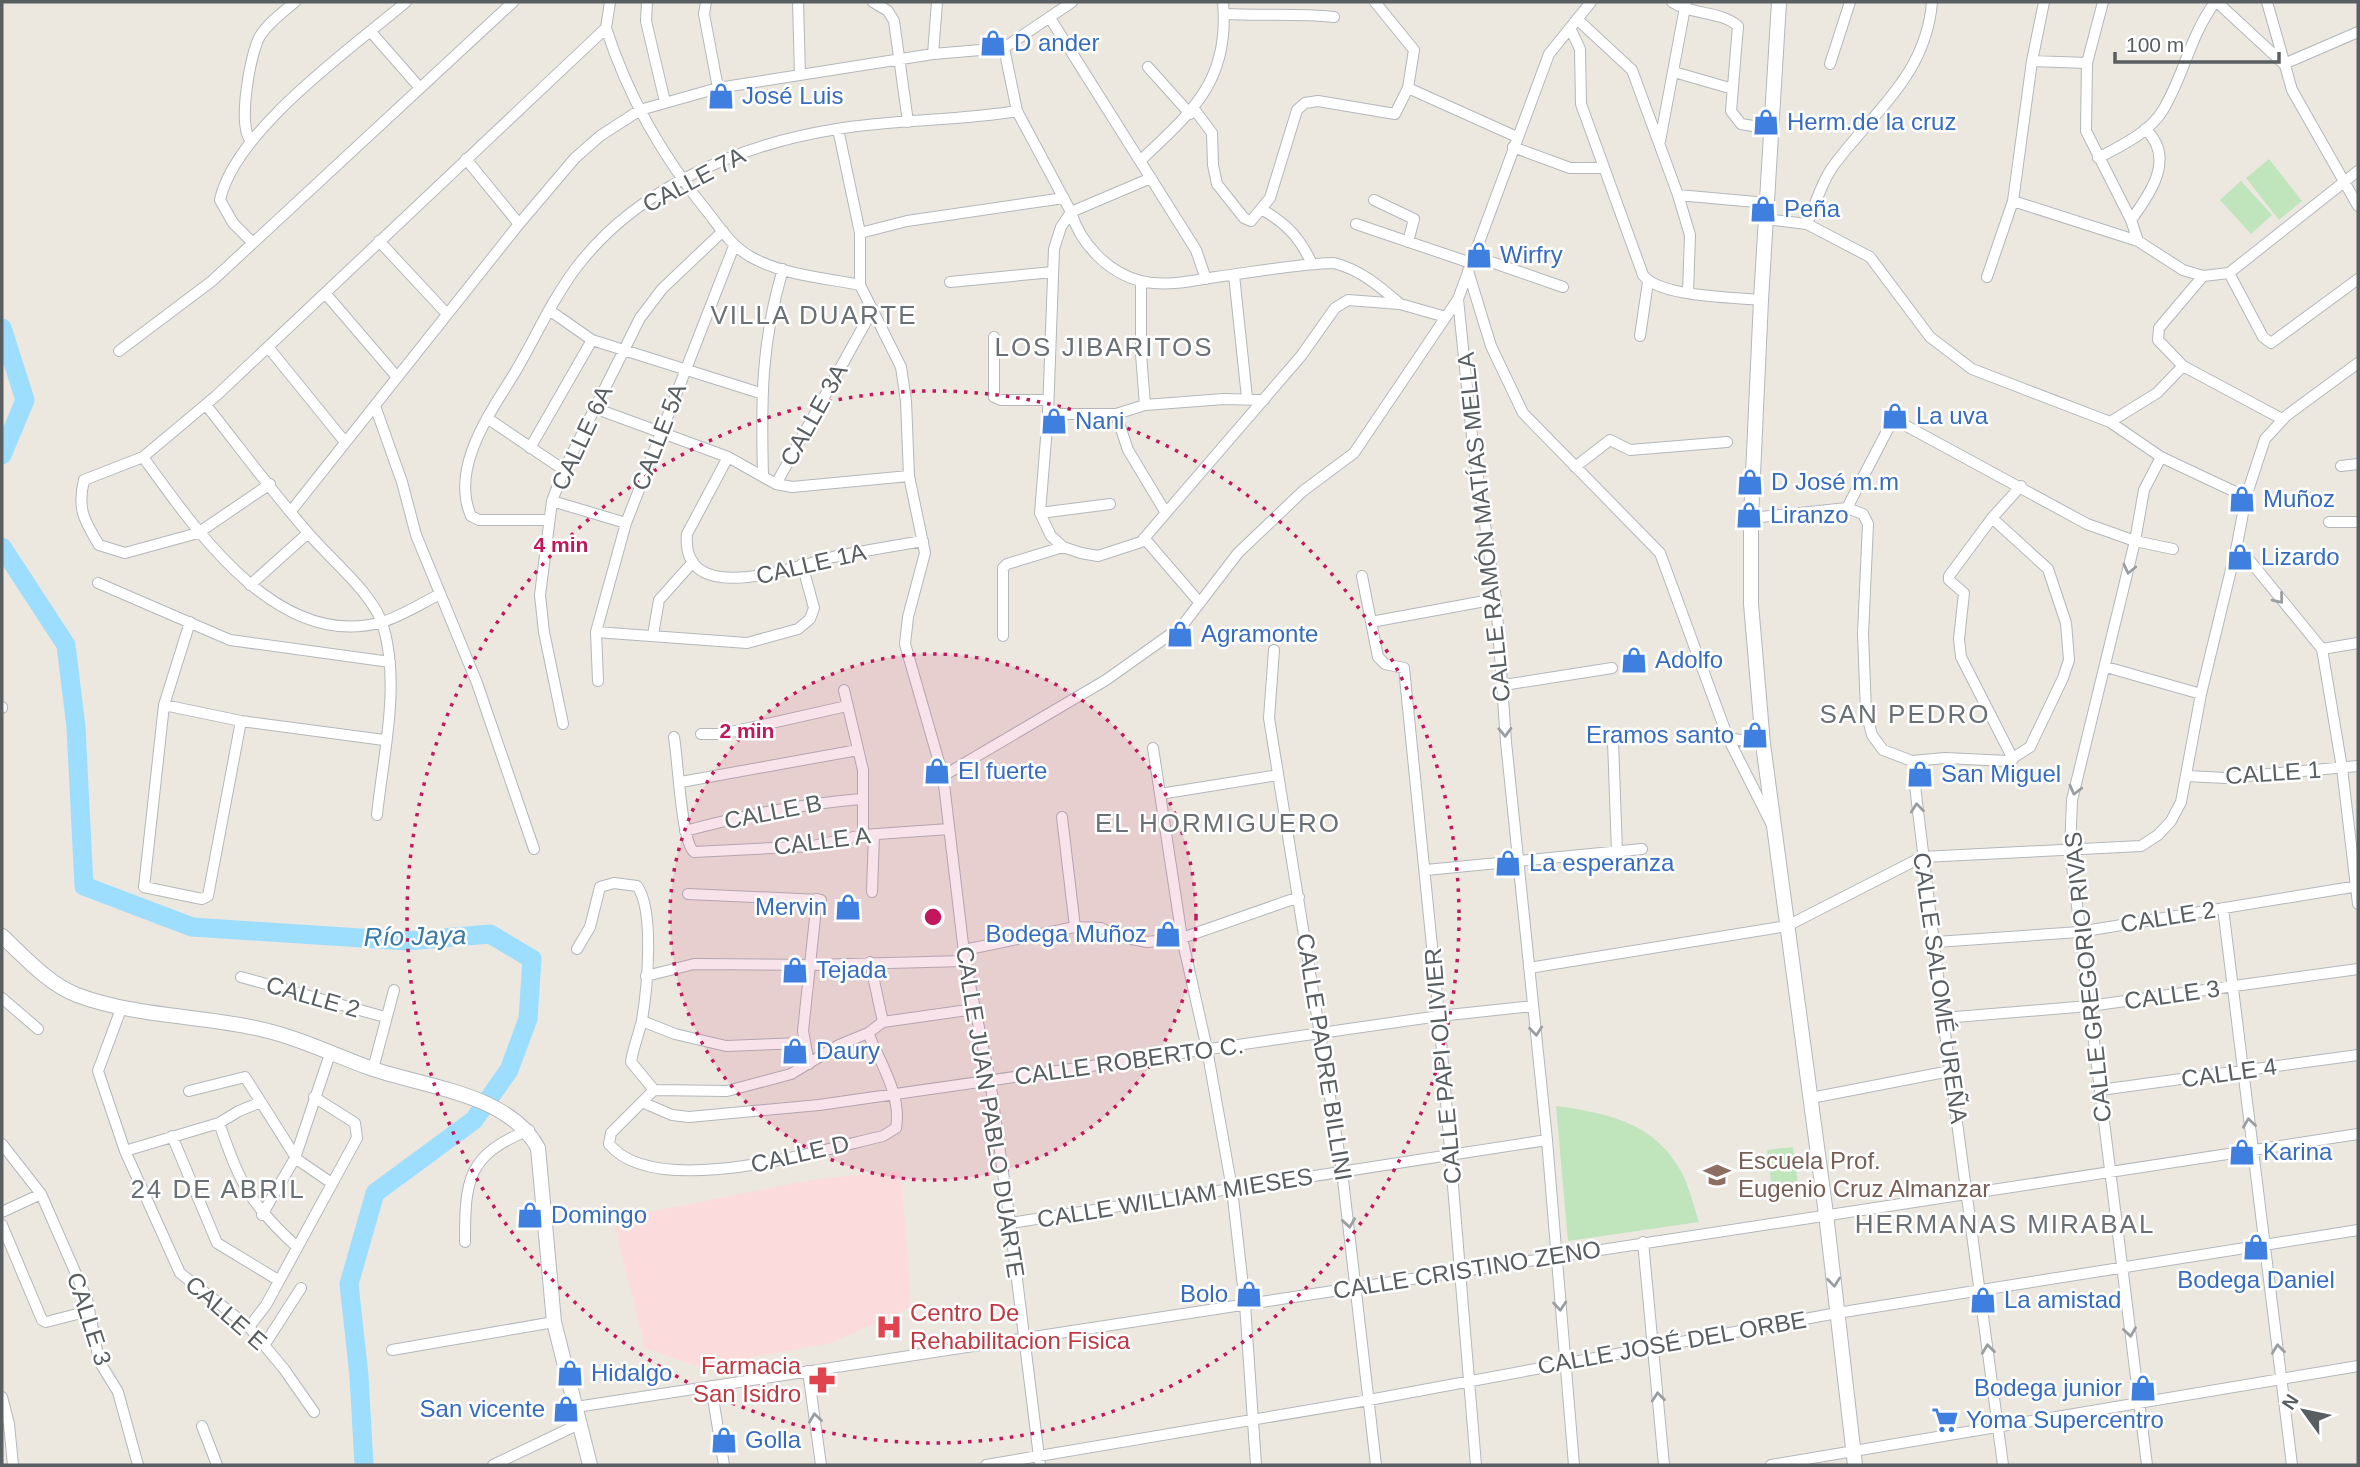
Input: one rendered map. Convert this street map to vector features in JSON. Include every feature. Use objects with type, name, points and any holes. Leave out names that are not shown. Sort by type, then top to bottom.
[{"type":"street","points":[[251,141],[247,137],[243,118],[254,49],[267,27],[295,2]]},
{"type":"street","points":[[253,243],[233,223],[220,200],[229,178],[251,141],[314,79],[406,2]]},
{"type":"street","points":[[118,351],[212,281],[513,2]]},
{"type":"street","points":[[610,2],[606,28],[626,83],[682,181],[734,246],[750,257],[783,269],[860,285],[860,233],[838,129]]},
{"type":"street","points":[[648,2],[646,21],[665,102]]},
{"type":"street","points":[[706,2],[704,14],[718,88]]},
{"type":"street","points":[[798,2],[800,75]]},
{"type":"street","points":[[873,2],[891,15],[908,122]]},
{"type":"street","points":[[933,54],[937,2]]},
{"type":"street","points":[[291,511],[519,224],[575,158],[600,136],[640,110],[718,88],[933,54],[1004,48],[1072,2]]},
{"type":"street","points":[[1141,160],[1192,112],[1212,80],[1221,57],[1223,2]]},
{"type":"street","points":[[1148,67],[1212,133],[1213,165],[1225,196],[1248,221],[1263,211],[1274,188],[1297,110],[1305,103],[1318,101],[1395,114],[1409,88],[1414,50],[1374,2]]},
{"type":"street","points":[[943,776],[1106,680],[1182,626],[1238,553],[1303,491],[1354,453],[1458,299],[1549,54],[1589,2]]},
{"type":"street","points":[[1672,2],[1732,21],[1738,26],[1731,111],[1741,124],[1772,129]]},
{"type":"street","points":[[1779,2],[1761,300],[1751,518],[1751,604],[1763,744],[1826,1214],[1854,1458]]},
{"type":"street","points":[[1830,64],[1850,2]]},
{"type":"street","points":[[1807,223],[1832,167],[1911,72],[1924,41],[1932,2]]},
{"type":"street","points":[[1987,276],[2013,201],[2032,61],[2044,2]]},
{"type":"street","points":[[2103,2],[2087,63],[2086,131],[2131,220],[2138,241]]},
{"type":"street","points":[[2098,158],[2145,129],[2162,112],[2197,27],[2216,2],[2284,64]]},
{"type":"street","points":[[2267,2],[2292,90],[2358,206]]},
{"type":"street","points":[[1660,141],[1686,6]]},
{"type":"street","points":[[1224,14],[1298,14],[1334,18]]},
{"type":"street","points":[[1050,18],[1196,250],[1206,279]]},
{"type":"street","points":[[1574,23],[1632,69],[1660,141],[1690,235],[1688,292]]},
{"type":"street","points":[[1574,23],[1580,49],[1581,104],[1643,275],[1648,282],[1688,292],[1761,300]]},
{"type":"street","points":[[270,484],[198,533],[125,553],[99,545],[86,524],[79,502],[84,480],[143,457],[206,405],[606,28]]},
{"type":"street","points":[[371,32],[419,88]]},
{"type":"street","points":[[2284,64],[2358,32]]},
{"type":"street","points":[[1004,48],[1017,111],[1071,212],[1076,228],[1100,259],[1116,271],[1141,281],[1173,283],[1312,264],[1350,267],[1369,278],[1400,304]]},
{"type":"street","points":[[2032,61],[2087,63]]},
{"type":"street","points":[[1674,72],[1733,89]]},
{"type":"street","points":[[1409,88],[1570,168],[1604,168]]},
{"type":"street","name":"CALLE 7A","points":[[547,520],[479,520],[471,516],[466,497],[476,440],[549,310],[576,268],[601,240],[630,214],[682,181],[762,145],[838,129],[976,118],[1017,111]]},
{"type":"street","points":[[2131,220],[2154,184],[2161,163],[2159,146],[2145,129]]},
{"type":"street","points":[[466,159],[519,224]]},
{"type":"street","points":[[2013,201],[2138,241],[2183,270],[2203,276],[2229,273],[2358,171]]},
{"type":"street","points":[[1063,547],[1044,526],[1040,513],[1048,414],[1054,249],[1061,227],[1071,212],[1151,178]]},
{"type":"street","points":[[1678,195],[1767,203]]},
{"type":"street","points":[[860,233],[907,222],[1063,198]]},
{"type":"street","points":[[1374,200],[1415,219],[1408,242]]},
{"type":"street","points":[[1263,211],[1283,222],[1302,240],[1312,264]]},
{"type":"street","points":[[1766,219],[1807,223],[1870,257],[1930,337],[1961,362],[2110,422],[2161,457],[2246,497]]},
{"type":"street","points":[[1356,224],[1471,263],[1563,287]]},
{"type":"street","name":"CALLE 6A","points":[[563,724],[544,632],[540,595],[547,520],[552,501],[564,470],[597,409],[621,351],[640,318],[662,289],[723,231]]},
{"type":"street","points":[[379,242],[447,314]]},
{"type":"street","name":"CALLE 5A","points":[[598,681],[596,632],[602,602],[626,523],[734,246]]},
{"type":"street","points":[[1471,263],[1491,346],[1523,413],[1660,553],[1728,738],[1774,829]]},
{"type":"street","points":[[764,476],[760,393],[767,332],[783,269]]},
{"type":"street","points":[[950,282],[1053,272]]},
{"type":"street","points":[[2229,273],[2263,337],[2271,343],[2358,279]]},
{"type":"street","points":[[1234,275],[1247,398]]},
{"type":"street","points":[[2203,276],[2158,333],[2158,340],[2183,366],[2282,419]]},
{"type":"street","points":[[1141,281],[1141,354],[1145,405]]},
{"type":"street","points":[[1640,336],[1648,282]]},
{"type":"street","name":"CALLE JUAN PABLO DUARTE","points":[[860,285],[901,367],[906,401],[909,476],[925,553],[908,617],[905,644],[943,776],[965,955],[990,1080],[1040,1461]]},
{"type":"street","points":[[325,293],[397,377]]},
{"type":"street","name":"CALLE RAMÓN MATÍAS MELLA","points":[[1458,299],[1472,436],[1496,599],[1506,742],[1547,1140],[1574,1465]]},
{"type":"street","points":[[1003,636],[1003,568],[1007,564],[1063,547],[1098,556],[1115,553],[1144,538],[1301,356],[1335,308],[1348,300],[1400,304],[1446,317]]},
{"type":"street","name":"CALLE 3A","points":[[776,484],[873,309]]},
{"type":"street","points":[[549,310],[592,340],[760,393]]},
{"type":"street","points":[[993,337],[994,397],[1001,400],[1048,400]]},
{"type":"street","points":[[530,448],[592,340]]},
{"type":"street","points":[[268,347],[345,442]]},
{"type":"street","points":[[1529,968],[1787,926],[1922,857],[2141,846],[2158,835],[2171,821],[2181,802],[2201,694],[2246,497],[2265,439],[2282,419],[2358,363]]},
{"type":"street","points":[[2110,422],[2157,393],[2183,366]]},
{"type":"street","points":[[1048,414],[1116,414],[1145,405],[1247,398],[1264,400]]},
{"type":"street","points":[[206,405],[308,533],[359,589],[382,622],[390,662],[377,815]]},
{"type":"street","points":[[375,406],[402,482],[416,535],[477,683],[534,849]]},
{"type":"street","points":[[597,409],[728,457],[776,484],[792,487],[909,476]]},
{"type":"street","points":[[1116,414],[1128,450],[1166,513]]},
{"type":"street","points":[[487,418],[564,470]]},
{"type":"street","points":[[1847,508],[1894,423],[1902,423],[2087,524],[2135,541],[2173,549]]},
{"type":"street","points":[[1575,467],[1610,440],[1630,450],[1727,442]]},
{"type":"street","points":[[143,457],[198,533],[250,585],[304,618],[344,626],[382,622],[440,594]]},
{"type":"street","points":[[653,635],[659,600],[693,562],[686,547],[687,534],[728,457]]},
{"type":"street","name":"CALLE GREGORIO RIVAS","points":[[2147,1465],[2070,850],[2072,800],[2106,667],[2144,490],[2161,457]]},
{"type":"street","points":[[2341,466],[2358,464]]},
{"type":"street","points":[[2013,758],[1961,657],[1959,639],[1964,593],[1949,580],[1949,576],[1992,518],[2021,486]]},
{"type":"street","points":[[552,501],[626,523]]},
{"type":"street","points":[[1040,513],[1110,503]]},
{"type":"street","points":[[1751,518],[1847,508],[1863,514],[1868,524],[1863,634],[1866,712],[1872,735],[1883,750],[1912,761],[2013,758],[2030,747],[2069,660],[2066,623],[2048,569],[1992,518]]},
{"type":"street","points":[[2329,522],[2358,522]]},
{"type":"street","points":[[250,585],[308,533]]},
{"type":"street","points":[[1144,538],[1200,603]]},
{"type":"street","name":"CALLE 1A","points":[[693,562],[707,573],[748,580],[802,564],[923,541]]},
{"type":"street","points":[[2237,545],[2322,649],[2342,768],[2358,904]]},
{"type":"street","points":[[596,632],[747,643],[798,629],[810,619],[814,608],[802,564]]},
{"type":"street","points":[[1362,576],[1371,622],[1496,599]]},
{"type":"street","points":[[98,583],[230,640],[390,662]]},
{"type":"street","points":[[190,622],[164,705],[142,883],[148,889],[202,899],[208,896],[241,720]]},
{"type":"street","name":"CALLE PAPI OLIVIER","points":[[1371,622],[1378,657],[1385,664],[1404,668],[1440,1016],[1476,1465]]},
{"type":"street","points":[[2322,649],[2358,643]]},
{"type":"street","name":"CALLE PADRE BILLINI","points":[[1274,650],[1269,718],[1342,1171],[1358,1286],[1376,1465]]},
{"type":"street","points":[[2106,667],[2201,694]]},
{"type":"street","points":[[1504,685],[1612,668]]},
{"type":"street","points":[[844,691],[863,770],[861,799],[869,834],[872,892]]},
{"type":"street","points":[[164,705],[241,720],[384,740]]},
{"type":"street","points":[[701,734],[722,734],[847,706]]},
{"type":"street","points":[[674,737],[685,831]]},
{"type":"street","points":[[1728,738],[1763,744]]},
{"type":"street","points":[[1613,741],[1617,852]]},
{"type":"street","points":[[1153,748],[1182,938],[1207,1049],[1231,1189],[1245,1304],[1256,1465]]},
{"type":"street","points":[[681,782],[858,750]]},
{"type":"street","name":"CALLE SALOMÉ UREÑA","points":[[1912,761],[1922,857],[1936,942],[1943,1018],[2003,1465]]},
{"type":"street","name":"CALLE 1","points":[[2187,776],[2225,778],[2358,766]]},
{"type":"street","points":[[1160,794],[1278,775]]},
{"type":"street","name":"CALLE B","points":[[685,831],[750,813],[806,803],[861,799]]},
{"type":"street","points":[[1062,817],[1074,926]]},
{"type":"street","name":"CALLE A","points":[[685,831],[689,848],[694,852],[813,846],[869,834],[949,829]]},
{"type":"street","points":[[1426,870],[1642,849]]},
{"type":"street","points":[[577,949],[590,927],[600,887],[614,883],[638,886],[647,912],[646,976],[642,1021],[631,1062],[654,1090],[727,1091],[791,1073],[839,1045],[868,1033],[883,1022],[975,1009]]},
{"type":"street","name":"CALLE 2","points":[[1936,942],[2079,932],[2357,886]]},
{"type":"street","points":[[688,894],[820,900],[803,1043],[809,1064]]},
{"type":"street","points":[[646,976],[694,964],[812,965],[965,955],[1074,926],[1101,928],[1116,936],[1147,942],[1182,938],[1299,897]]},
{"type":"street","points":[[2223,908],[2292,1465]]},
{"type":"street","points":[[2,936],[55,983],[74,994],[121,1009],[262,1030],[373,1069],[472,1098],[529,1130],[538,1148],[554,1322],[590,1465]]},
{"type":"street","points":[[870,962],[883,1022]]},
{"type":"street","name":"CALLE 3","points":[[1943,1018],[2089,1006],[2358,969]]},
{"type":"street","name":"CALLE 2","points":[[241,977],[385,1017]]},
{"type":"street","points":[[373,1069],[394,990]]},
{"type":"street","points":[[2,998],[38,1029]]},
{"type":"street","name":"CALLE ROBERTO C.","points":[[644,1103],[672,1115],[689,1117],[894,1094],[1440,1016],[1533,1006]]},
{"type":"street","name":"CALLE E","points":[[121,1009],[98,1071],[125,1151],[180,1273],[250,1327],[314,1412]]},
{"type":"street","points":[[642,1021],[676,1034],[726,1046],[803,1043]]},
{"type":"street","name":"CALLE D","points":[[644,1103],[611,1133],[609,1144],[617,1154],[671,1171],[733,1169],[883,1136],[896,1128],[898,1117],[894,1094],[868,1033]]},
{"type":"street","points":[[262,1214],[295,1157],[330,1054]]},
{"type":"street","name":"CALLE 4","points":[[2100,1090],[2358,1055]]},
{"type":"street","points":[[1811,1098],[1950,1071]]},
{"type":"street","points":[[189,1091],[245,1077],[295,1157],[330,1182]]},
{"type":"street","points":[[644,1103],[654,1090]]},
{"type":"street","points":[[250,1327],[357,1138],[355,1122],[314,1097]]},
{"type":"street","points":[[125,1151],[219,1123],[261,1102]]},
{"type":"street","points":[[219,1123],[243,1184],[262,1214],[296,1245]]},
{"type":"street","points":[[465,1242],[465,1195],[483,1157],[499,1143],[529,1130]]},
{"type":"street","name":"CALLE CRISTINO ZENO","points":[[576,1407],[2358,1134]]},
{"type":"street","points":[[172,1136],[217,1243],[278,1280]]},
{"type":"street","name":"CALLE WILLIAM MIESES","points":[[1010,1223],[1547,1140]]},
{"type":"street","name":"CALLE 3","points":[[2,1145],[41,1194],[87,1299],[99,1361],[118,1392],[138,1465]]},
{"type":"street","points":[[2,1212],[41,1194]]},
{"type":"street","points":[[2,1225],[42,1320],[47,1322],[89,1311]]},
{"type":"street","name":"CALLE JOSÉ DEL ORBE","points":[[986,1465],[1040,1461],[1837,1313],[2358,1230]]},
{"type":"street","points":[[1643,1242],[1664,1465]]},
{"type":"street","points":[[265,1344],[301,1287]]},
{"type":"street","points":[[392,1350],[554,1322]]},
{"type":"street","points":[[1771,1465],[1854,1458],[1998,1427],[2358,1366]]},
{"type":"street","points":[[808,1371],[821,1465]]},
{"type":"street","points":[[711,1386],[724,1465]]},
{"type":"street","points":[[2,1398],[9,1424],[13,1465]]},
{"type":"street","points":[[493,1465],[579,1424]]},
{"type":"street","points":[[202,1426],[217,1465]]},
{"type":"shaded area","points":[[901,1171],[911,1307],[831,1343],[699,1367],[645,1348],[613,1219],[817,1179]]},
{"type":"green space","points":[[2269,159],[2302,201],[2279,220],[2246,178]]},
{"type":"green space","points":[[2241,181],[2272,215],[2251,234],[2220,200]]},
{"type":"green space","points":[[1556,1106],[1612,1117],[1645,1132],[1660,1143],[1683,1175],[1699,1222],[1568,1241]]},
{"type":"green space","points":[[1793,1147],[1799,1193],[1773,1197],[1767,1150]]},
{"type":"waterway","name":"Río Jaya","points":[[2,328],[25,400],[2,455]]},
{"type":"waterway","name":"Río Jaya","points":[[2,547],[66,645],[76,727],[84,886],[192,927],[407,941],[490,934],[532,959],[528,1019],[509,1070],[474,1120],[375,1193],[349,1284],[359,1376],[364,1465]]},
{"type":"place","name":"D ander","points":[[993,43]]},
{"type":"place","name":"José Luis","points":[[721,96]]},
{"type":"place","name":"Herm.de la cruz","points":[[1766,122]]},
{"type":"place","name":"Peña","points":[[1763,209]]},
{"type":"place","name":"Wirfry","points":[[1479,255]]},
{"type":"place","name":"La uva","points":[[1895,416]]},
{"type":"place","name":"Nani","points":[[1054,421]]},
{"type":"place","name":"D José m.m","points":[[1750,482]]},
{"type":"place","name":"Muñoz","points":[[2242,499]]},
{"type":"place","name":"Liranzo","points":[[1749,515]]},
{"type":"place","name":"Lizardo","points":[[2240,557]]},
{"type":"place","name":"Agramonte","points":[[1180,634]]},
{"type":"place","name":"Adolfo","points":[[1634,660]]},
{"type":"place","name":"Eramos santo","points":[[1755,735]]},
{"type":"place","name":"El fuerte","points":[[937,771]]},
{"type":"place","name":"San Miguel","points":[[1920,774]]},
{"type":"place","name":"La esperanza","points":[[1508,863]]},
{"type":"place","name":"Mervin","points":[[848,907]]},
{"type":"place","name":"Bodega Muñoz","points":[[1168,934]]},
{"type":"place","name":"Tejada","points":[[795,970]]},
{"type":"place","name":"Daury","points":[[795,1051]]},
{"type":"place","name":"Karina","points":[[2242,1152]]},
{"type":"place","name":"Escuela Prof. Eugenio Cruz Almanzar","points":[[1717,1175]]},
{"type":"place","name":"Domingo","points":[[530,1215]]},
{"type":"place","name":"Bodega Daniel","points":[[2256,1247]]},
{"type":"place","name":"Bolo","points":[[1249,1294]]},
{"type":"place","name":"La amistad","points":[[1983,1300]]},
{"type":"place","name":"Centro De Rehabilitacion Fisica","points":[[889,1327]]},
{"type":"place","name":"Hidalgo","points":[[570,1373]]},
{"type":"place","name":"Farmacia San Isidro","points":[[822,1380]]},
{"type":"place","name":"Bodega junior","points":[[2143,1388]]},
{"type":"place","name":"San vicente","points":[[566,1409]]},
{"type":"place","name":"Yoma Supercentro","points":[[1945,1420]]},
{"type":"place","name":"Golla","points":[[724,1440]]},
{"type":"district","name":"VILLA DUARTE","points":[[814,315]]},
{"type":"district","name":"LOS JIBARITOS","points":[[1104,347]]},
{"type":"district","name":"SAN PEDRO","points":[[1905,714]]},
{"type":"district","name":"EL HORMIGUERO","points":[[1218,823]]},
{"type":"district","name":"24 DE ABRIL","points":[[218,1189]]},
{"type":"district","name":"HERMANAS MIRABAL","points":[[2005,1224]]}]
